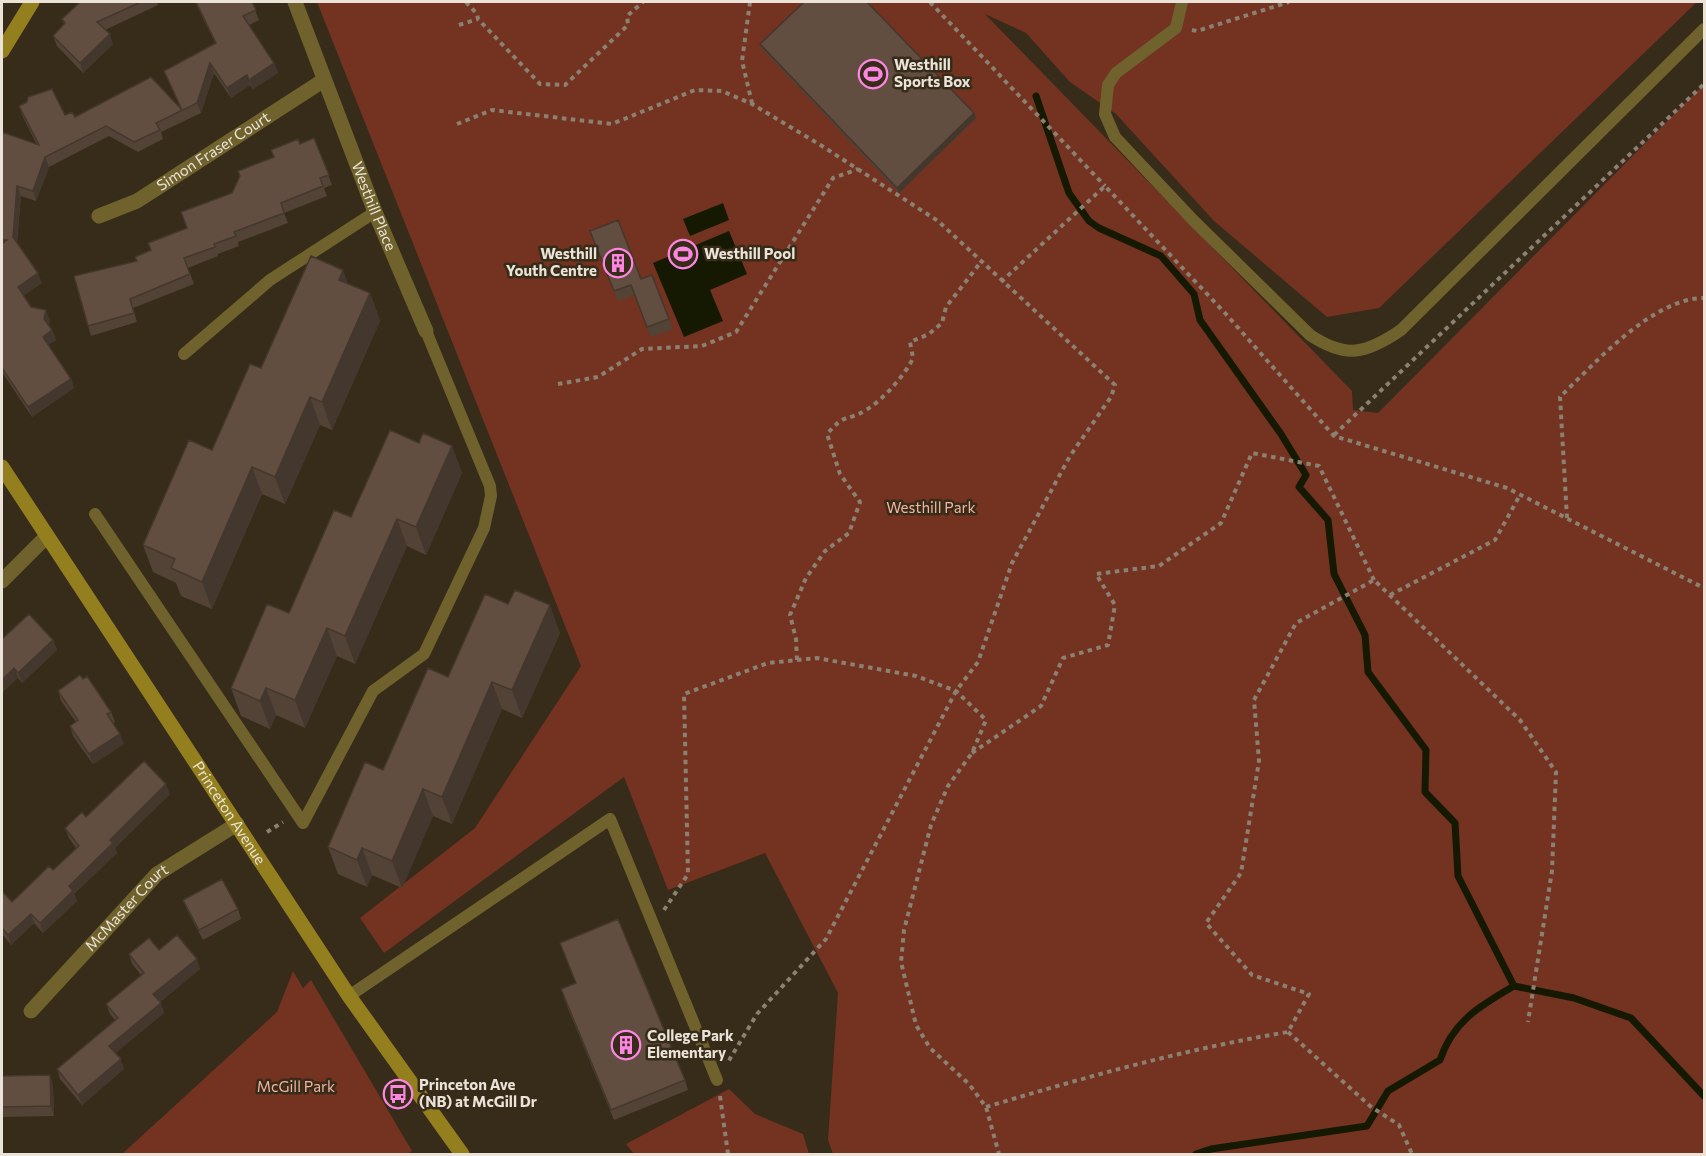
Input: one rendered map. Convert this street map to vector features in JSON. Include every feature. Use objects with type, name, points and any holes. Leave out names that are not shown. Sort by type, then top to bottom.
[{"type":"street","points":[[2,51],[32,2]]},
{"type":"street","name":"Westhill Place","points":[[295,2],[375,212],[426,331]]},
{"type":"street","name":"Simon Fraser Court","points":[[99,216],[137,201],[324,80]]},
{"type":"street","name":"Princeton Avenue","points":[[2,467],[349,996],[459,1154]]},
{"type":"street","points":[[2,581],[46,537]]},
{"type":"street","name":"McMaster Court","points":[[31,1011],[157,874],[237,824]]},
{"type":"lane","points":[[1182,2],[1176,28],[1116,73],[1108,85],[1105,114],[1115,137],[1193,220],[1310,335],[1327,346],[1345,352],[1367,350],[1401,330],[1704,29]]},
{"type":"lane","points":[[184,354],[270,280],[375,212]]},
{"type":"lane","points":[[95,514],[303,823],[373,691],[424,654],[484,528],[491,496],[490,486],[426,331]]},
{"type":"lane","points":[[349,996],[610,819],[717,1080]]},
{"type":"path","points":[[465,2],[477,14],[478,19],[540,84],[565,85],[628,25],[627,16],[643,2]]},
{"type":"path","points":[[750,2],[742,61],[752,104]]},
{"type":"path","points":[[930,2],[1225,313],[1334,436],[1507,488],[1704,588]]},
{"type":"path","points":[[1176,28],[1197,30],[1289,2]]},
{"type":"path","points":[[459,24],[478,19]]},
{"type":"path","points":[[1334,436],[1704,84]]},
{"type":"path","points":[[458,124],[492,110],[612,124],[695,90],[722,91],[752,104],[859,168],[938,221],[1001,282],[1115,385],[1111,397],[1070,456],[1011,563],[978,662],[956,691],[826,939],[757,1014],[717,1080],[728,1155]]},
{"type":"path","points":[[558,384],[598,377],[642,349],[702,346],[736,332],[833,178],[859,168]]},
{"type":"path","points":[[1001,282],[1106,186]]},
{"type":"path","points":[[797,660],[796,639],[790,615],[806,578],[825,551],[849,533],[860,502],[840,474],[827,434],[840,418],[866,410],[895,384],[913,358],[910,342],[929,333],[942,323],[946,307],[981,262]]},
{"type":"path","points":[[1567,518],[1560,397],[1637,324],[1691,298],[1704,298]]},
{"type":"path","points":[[972,753],[1041,706],[1063,658],[1108,645],[1115,605],[1096,574],[1159,566],[1221,523],[1252,453],[1318,466],[1374,580],[1520,720],[1556,772],[1552,871],[1528,1022]]},
{"type":"path","points":[[1390,596],[1495,540],[1520,495]]},
{"type":"path","points":[[1288,1032],[1309,994],[1252,975],[1206,923],[1241,873],[1259,761],[1254,700],[1296,623],[1374,580]]},
{"type":"path","points":[[654,925],[688,874],[684,694],[768,663],[817,658],[916,676],[956,691],[986,720],[972,753],[948,786],[931,825],[904,930],[901,962],[916,1025],[930,1048],[969,1084],[986,1107],[999,1155]]},
{"type":"path","points":[[986,1107],[1120,1068],[1230,1042],[1288,1032]]},
{"type":"path","points":[[1288,1032],[1370,1106],[1399,1125],[1412,1155]]},
{"type":"green space","name":"Westhill Park","points":[[317,2],[1697,2],[1379,308],[1327,317],[1214,221],[1116,114],[1070,82],[1026,33],[985,14],[1352,391],[1353,410],[1378,413],[1704,84],[1704,1154],[833,1154],[828,1140],[838,993],[765,853],[668,890],[624,777],[384,953],[360,918],[475,828],[581,666]]},
{"type":"green space","name":"McGill Park","points":[[293,971],[303,988],[311,980],[412,1151],[408,1154],[122,1154],[277,1012]]},
{"type":"green space","points":[[729,1089],[755,1114],[803,1134],[809,1154],[634,1154],[626,1144]]},
{"type":"shaded area","points":[[723,203],[729,220],[690,236],[683,219]]},
{"type":"shaded area","points":[[729,231],[747,274],[710,290],[723,321],[684,337],[653,263]]},
{"type":"building","points":[[80,2],[141,2],[97,22],[110,34],[80,63],[53,36],[65,23],[62,19]]},
{"type":"building","points":[[196,2],[252,2],[256,10],[243,16],[274,63],[249,80],[247,75],[227,88],[210,63],[197,103],[156,123],[160,130],[134,142],[106,126],[45,157],[33,191],[17,186],[13,237],[38,273],[18,287],[31,307],[46,310],[44,319],[52,330],[43,337],[71,379],[28,407],[2,368],[2,244],[7,240],[2,240],[2,132],[39,145],[19,106],[27,102],[28,97],[52,89],[65,115],[72,112],[75,117],[151,77],[182,110],[164,71],[216,43]]},
{"type":"building","name":"Westhill Sports Box","points":[[804,2],[867,2],[974,113],[897,188],[760,44]]},
{"type":"building","points":[[314,138],[329,175],[320,178],[323,186],[281,203],[284,213],[234,232],[236,236],[214,244],[215,247],[184,258],[190,274],[130,299],[134,313],[88,326],[74,276],[137,261],[135,257],[151,250],[148,243],[187,228],[181,212],[232,193],[240,176],[238,171],[274,157],[271,150],[298,139],[300,144]]},
{"type":"building","name":"Westhill Youth Centre","points":[[618,220],[641,279],[652,275],[669,319],[647,327],[631,285],[614,291],[590,231]]},
{"type":"building","points":[[311,256],[343,270],[339,280],[370,293],[322,402],[310,397],[275,477],[252,467],[202,582],[171,568],[175,559],[143,545],[189,440],[212,450],[250,364],[261,368]]},
{"type":"building","points":[[390,430],[419,443],[423,433],[452,446],[416,527],[397,519],[345,636],[327,628],[295,700],[266,688],[260,701],[231,688],[267,604],[289,613],[334,510],[351,517]]},
{"type":"building","points":[[515,590],[550,605],[512,690],[492,682],[442,797],[423,789],[392,861],[362,848],[357,860],[328,847],[365,762],[383,770],[428,668],[448,677],[485,594],[508,604]]},
{"type":"building","points":[[29,614],[53,640],[18,673],[14,668],[2,680],[2,639]]},
{"type":"building","points":[[80,675],[83,679],[87,676],[111,712],[107,714],[120,734],[89,754],[70,726],[78,720],[58,691]]},
{"type":"building","points":[[144,761],[166,784],[110,840],[113,843],[69,886],[73,891],[40,923],[31,914],[8,935],[2,928],[2,891],[12,902],[49,866],[53,870],[79,846],[65,828],[82,812],[86,817]]},
{"type":"building","points":[[222,879],[238,909],[199,930],[183,900]]},
{"type":"building","name":"College Park Elementary","points":[[618,919],[685,1080],[611,1110],[561,989],[576,983],[560,943]]},
{"type":"building","points":[[177,935],[197,959],[153,994],[161,1003],[109,1046],[121,1059],[78,1095],[57,1069],[118,1018],[106,1004],[144,973],[129,954],[149,938],[159,950]]},
{"type":"building","points":[[50,1075],[51,1106],[2,1107],[2,1076]]},
{"type":"waterway","points":[[1036,96],[1069,193],[1089,221],[1099,228],[1161,256],[1194,294],[1200,320],[1281,434],[1306,475],[1299,487],[1328,520],[1334,574],[1365,635],[1368,672],[1426,750],[1425,792],[1455,823],[1458,876],[1514,986]]},
{"type":"waterway","points":[[1196,1154],[1211,1149],[1367,1126],[1388,1091],[1440,1060],[1452,1035],[1460,1025],[1479,1008],[1514,986],[1574,998],[1631,1018],[1704,1096]]},
{"type":"place","name":"Westhill Sports Box","points":[[873,74]]},
{"type":"place","name":"Westhill Pool","points":[[683,254]]},
{"type":"place","name":"Westhill Youth Centre","points":[[618,263]]},
{"type":"place","name":"College Park Elementary","points":[[626,1045]]},
{"type":"place","name":"Princeton Ave (NB) at McGill Dr","points":[[398,1094]]}]
